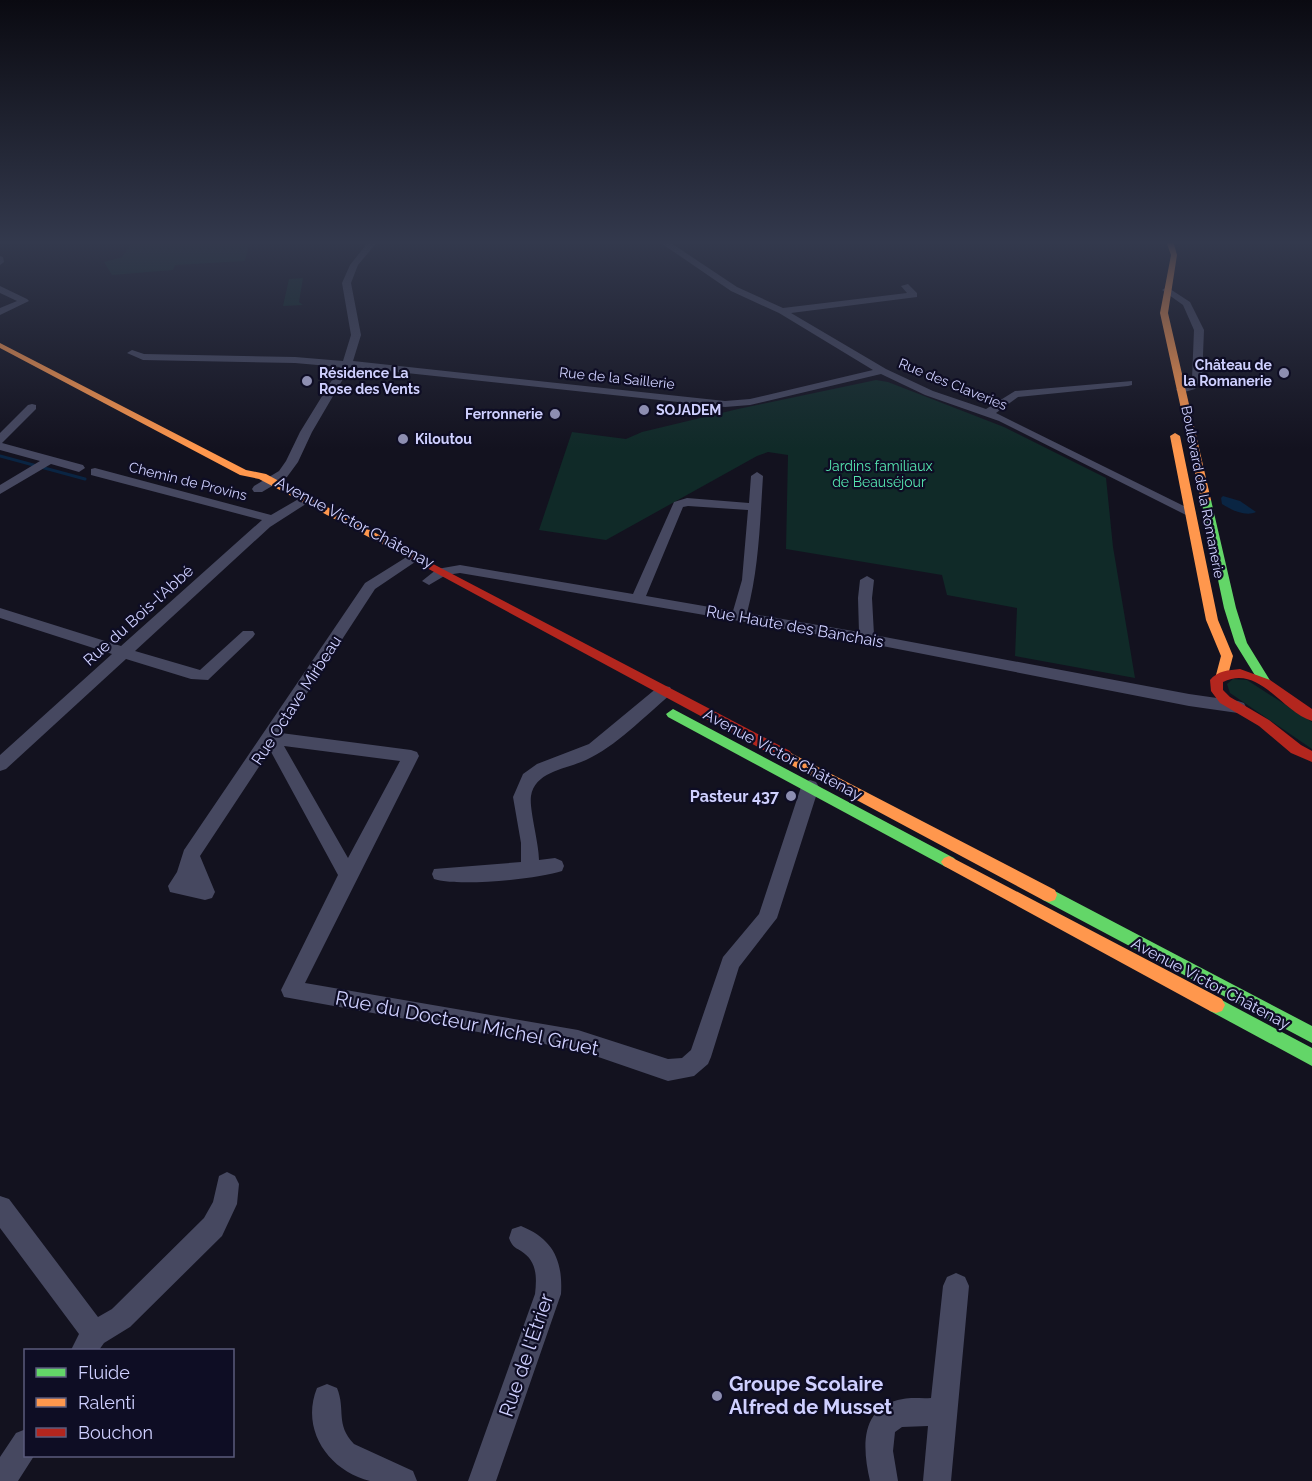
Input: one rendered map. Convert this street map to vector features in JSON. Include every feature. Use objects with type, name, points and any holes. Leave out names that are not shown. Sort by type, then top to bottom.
[{"type":"street","points":[[257,481],[286,470],[346,365],[356,342],[358,326],[353,310]]},
{"type":"street","points":[[782,311],[789,310]]},
{"type":"street","name":"Boulevard de la Romanerie","points":[[1152,310],[1162,366]]},
{"type":"street","name":"Boulevard de la Romanerie","points":[[1163,310],[1230,608],[1241,643],[1265,682]]},
{"type":"street","name":"Boulevard de la Romanerie","points":[[1181,390],[1191,387],[1197,379],[1199,330],[1189,310]]},
{"type":"street","name":"Rue des Claveries","points":[[782,311],[882,371],[929,393],[988,413],[1190,512]]},
{"type":"street","name":"Avenue Victor Châtenay","points":[[0,345],[299,503],[418,571],[652,696],[746,753],[1312,1057]]},
{"type":"street","name":"Rue de la Saillerie","points":[[132,353],[143,357],[295,360],[725,404],[750,402],[882,371]]},
{"type":"street","points":[[988,413],[1015,394],[1128,383]]},
{"type":"street","points":[[0,440],[32,406]]},
{"type":"street","name":"Boulevard de la Romanerie","points":[[1172,421],[1212,620],[1227,656],[1226,666],[1219,677]]},
{"type":"street","points":[[0,446],[47,461],[79,468]]},
{"type":"street","points":[[0,490],[47,461]]},
{"type":"street","name":"Chemin de Provins","points":[[95,472],[272,519]]},
{"type":"street","points":[[739,616],[749,580],[757,476]]},
{"type":"street","name":"Rue des Claveries","points":[[1145,490],[1186,495]]},
{"type":"street","points":[[1186,495],[1195,501],[1198,511],[1210,521]]},
{"type":"street","points":[[638,599],[678,505],[687,502],[755,507]]},
{"type":"street","name":"Avenue Victor Châtenay","points":[[299,503],[342,535]]},
{"type":"street","name":"Rue du Bois-l'Abbé","points":[[0,765],[272,519],[299,503]]},
{"type":"street","name":"Rue Haute des Banchais","points":[[418,571],[460,569],[867,638],[1189,700],[1239,707]]},
{"type":"street","name":"Rue Octave Mirbeau","points":[[190,855],[271,738],[370,586],[418,571]]},
{"type":"street","points":[[867,580],[865,598],[867,638]]},
{"type":"street","points":[[0,614],[203,676],[248,633]]},
{"type":"street","points":[[1309,762],[1264,723],[1219,694],[1216,688],[1219,677],[1242,673],[1265,682],[1312,716]]},
{"type":"street","name":"Rue Haute des Banchais","points":[[1164,694],[1196,692],[1219,677]]},
{"type":"street","points":[[530,869],[530,843],[522,797],[529,779],[543,769],[595,748],[652,696]]},
{"type":"street","name":"Avenue Victor Châtenay","points":[[652,696],[758,740],[1312,1035]]},
{"type":"street","points":[[271,738],[348,875]]},
{"type":"street","points":[[271,738],[411,756],[348,875]]},
{"type":"street","points":[[746,753],[758,740]]},
{"type":"street","name":"Rue du Docteur Michel Gruet","points":[[348,875],[291,990],[578,1040],[668,1070],[677,1070],[691,1066],[700,1057],[730,963],[767,918],[810,787]]},
{"type":"street","points":[[441,874],[479,874],[555,866]]},
{"type":"street","points":[[3,1219],[89,1342],[121,1318],[213,1227],[225,1204],[227,1184]]},
{"type":"street","name":"Rue de l'Étrier","points":[[482,1481],[548,1294],[549,1269],[545,1257],[530,1242],[521,1238]]},
{"type":"street","points":[[937,1481],[956,1286]]},
{"type":"street","points":[[327,1398],[328,1431],[337,1448],[344,1454],[403,1481]]},
{"type":"street","points":[[884,1481],[879,1438],[887,1420],[901,1413],[921,1414],[944,1410]]},
{"type":"street","points":[[1,1481],[24,1446]]},
{"type":"green space","name":"Jardins familiaux de Beauséjour","points":[[876,380],[888,382],[1004,427],[1106,478],[1113,547],[1135,678],[1015,656],[1017,608],[947,595],[942,575],[786,549],[788,455],[768,452],[757,456],[606,540],[539,530],[572,432],[626,439],[642,432],[738,409]]},
{"type":"green space","points":[[1233,679],[1247,680],[1312,722],[1312,749],[1230,693],[1227,684]]},
{"type":"water","points":[[1223,496],[1240,501],[1256,512],[1243,513],[1230,508],[1222,504]]},
{"type":"waterway","points":[[0,456],[85,479]]},
{"type":"traffic: fast","points":[[1206,500],[1230,608],[1241,643],[1265,682]]},
{"type":"traffic: fast","points":[[673,714],[949,862]]},
{"type":"traffic: fast","points":[[1049,895],[1312,1035]]},
{"type":"traffic: fast","points":[[1216,1005],[1312,1057]]},
{"type":"traffic: slow","points":[[1164,310],[1206,500]]},
{"type":"traffic: slow","points":[[0,345],[243,473],[262,476],[416,558]]},
{"type":"traffic: slow","points":[[1175,436],[1212,620],[1227,656],[1222,675]]},
{"type":"traffic: slow","points":[[785,755],[1049,895]]},
{"type":"traffic: slow","points":[[949,862],[1216,1005]]},
{"type":"traffic: jam","points":[[416,558],[785,755]]},
{"type":"traffic: jam","points":[[1312,716],[1253,676],[1240,673],[1228,674],[1216,680],[1217,691],[1225,700],[1264,723],[1296,749],[1312,757]]},
{"type":"place","name":"Château de la Romanerie","points":[[1284,373]]},
{"type":"place","name":"Résidence La Rose des Vents","points":[[307,381]]},
{"type":"place","name":"SOJADEM","points":[[644,410]]},
{"type":"place","name":"Ferronnerie","points":[[555,414]]},
{"type":"place","name":"Kiloutou","points":[[403,439]]},
{"type":"place","name":"Pasteur 437","points":[[791,796]]},
{"type":"place","name":"Groupe Scolaire Alfred de Musset","points":[[717,1396]]}]
